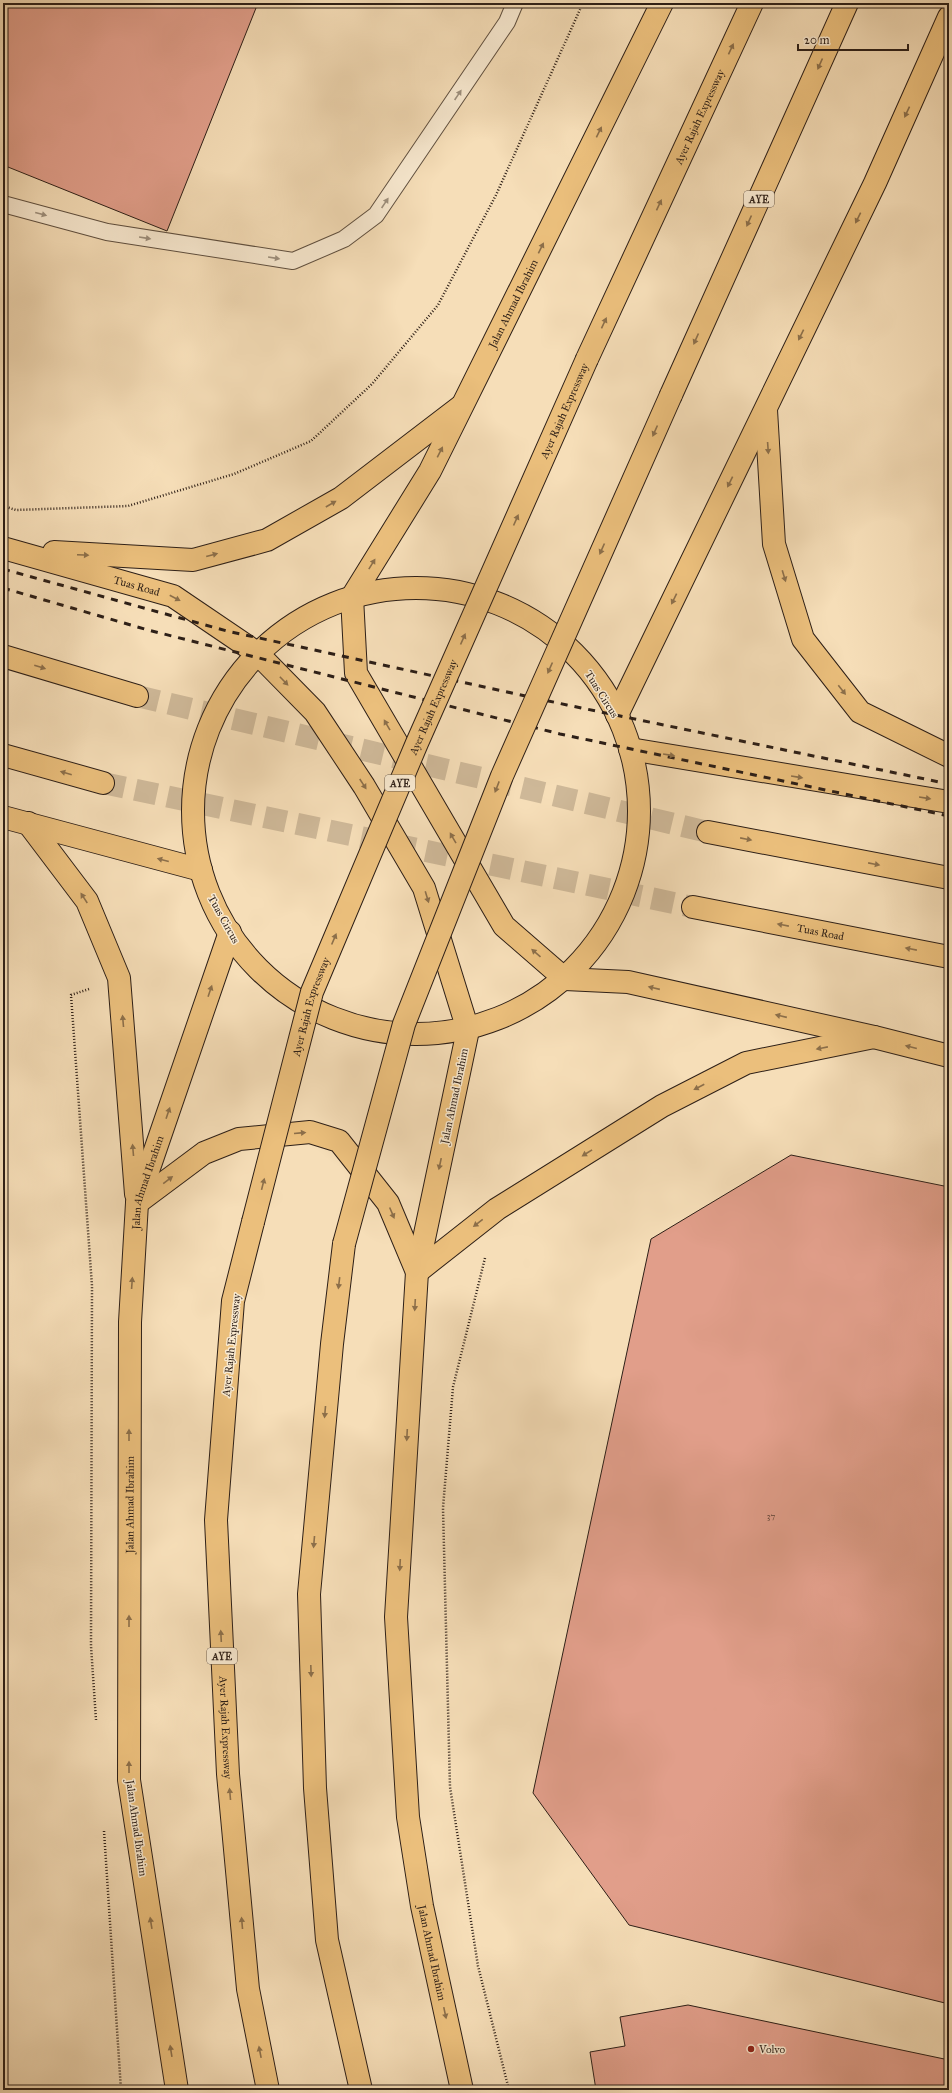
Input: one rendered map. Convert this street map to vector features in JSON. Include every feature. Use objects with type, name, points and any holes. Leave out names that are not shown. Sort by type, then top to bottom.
[{"type":"main road","name":"Jalan Ahmad Ibrahim","points":[[352,597],[430,471],[465,404],[662,3]]},
{"type":"main road","name":"Ayer Rajah Expressway","points":[[268,2090],[248,1989],[228,1774],[216,1520],[234,1301],[312,992],[417,743],[588,359],[752,3]]},
{"type":"main road","name":"AYE","points":[[361,2090],[327,1940],[315,1788],[309,1594],[332,1344],[344,1244],[404,1024],[502,776],[847,3]]},
{"type":"main road","points":[[617,715],[875,183],[949,17]]},
{"type":"main road","points":[[3,544],[66,554],[193,560],[267,540],[341,498],[465,404]]},
{"type":"main road","points":[[766,409],[774,544],[803,639],[860,712],[949,756]]},
{"type":"main road","name":"Tuas Road","points":[[3,548],[173,596],[258,652]]},
{"type":"main road","name":"Tuas Circus","points":[[404,588],[441,590],[456,591],[506,607],[551,634],[589,670],[617,715],[630,749],[639,811],[631,874],[605,931],[565,979],[526,1006],[468,1030],[419,1036],[370,1030],[323,1015],[281,990],[245,955],[213,902],[201,870],[193,824],[195,776],[208,731],[228,689],[258,652],[301,618],[352,597],[404,588]]},
{"type":"main road","points":[[352,597],[356,673],[504,926],[565,979],[628,982],[874,1037],[949,1056]]},
{"type":"main road","points":[[258,652],[315,712],[364,786],[424,888],[468,1030]]},
{"type":"main road","points":[[3,656],[137,696]]},
{"type":"main road","points":[[630,749],[949,802]]},
{"type":"main road","points":[[3,755],[103,783]]},
{"type":"main road","points":[[3,817],[201,870]]},
{"type":"main road","points":[[28,823],[87,901],[119,978],[137,1203]]},
{"type":"main road","points":[[708,832],[949,878]]},
{"type":"main road","name":"Tuas Road","points":[[693,907],[949,956]]},
{"type":"main road","name":"Jalan Ahmad Ibrahim","points":[[177,2090],[129,1780],[130,1322],[137,1203],[230,932]]},
{"type":"main road","name":"Jalan Ahmad Ibrahim","points":[[462,2090],[422,1906],[408,1817],[396,1617],[417,1272],[468,1030]]},
{"type":"main road","points":[[137,1203],[204,1153],[239,1139],[310,1132],[339,1141],[388,1203],[417,1272],[497,1209],[662,1106],[739,1066],[746,1063],[874,1037]]},
{"type":"lane","points":[[3,204],[107,232],[293,261],[344,239],[376,216],[507,22],[515,3]]},
{"type":"path","points":[[3,506],[16,510],[128,506],[234,474],[311,441],[372,384],[438,305],[496,195],[583,3]]},
{"type":"path","points":[[97,1726],[92,1646],[92,1286],[70,995],[119,978]]},
{"type":"path","points":[[485,1256],[453,1387],[443,1508],[450,1787],[478,1966],[509,2090]]},
{"type":"path","points":[[104,1829],[121,2090]]},
{"type":"building","points":[[3,3],[258,3],[167,231],[3,165]]},
{"type":"building","points":[[791,1155],[949,1187],[949,2004],[629,1925],[533,1793],[651,1239]]},
{"type":"building","name":"Volvo","points":[[688,2005],[949,2060],[949,2090],[596,2090],[590,2052],[625,2046],[620,2017]]},
{"type":"tunnel","points":[[137,696],[708,832]]},
{"type":"tunnel","points":[[103,783],[693,907]]},
{"type":"railway","points":[[3,569],[227,631],[567,705],[949,784]]},
{"type":"railway","points":[[3,588],[148,630],[560,734],[949,816]]},
{"type":"place","name":"Volvo","points":[[751,2049]]}]
